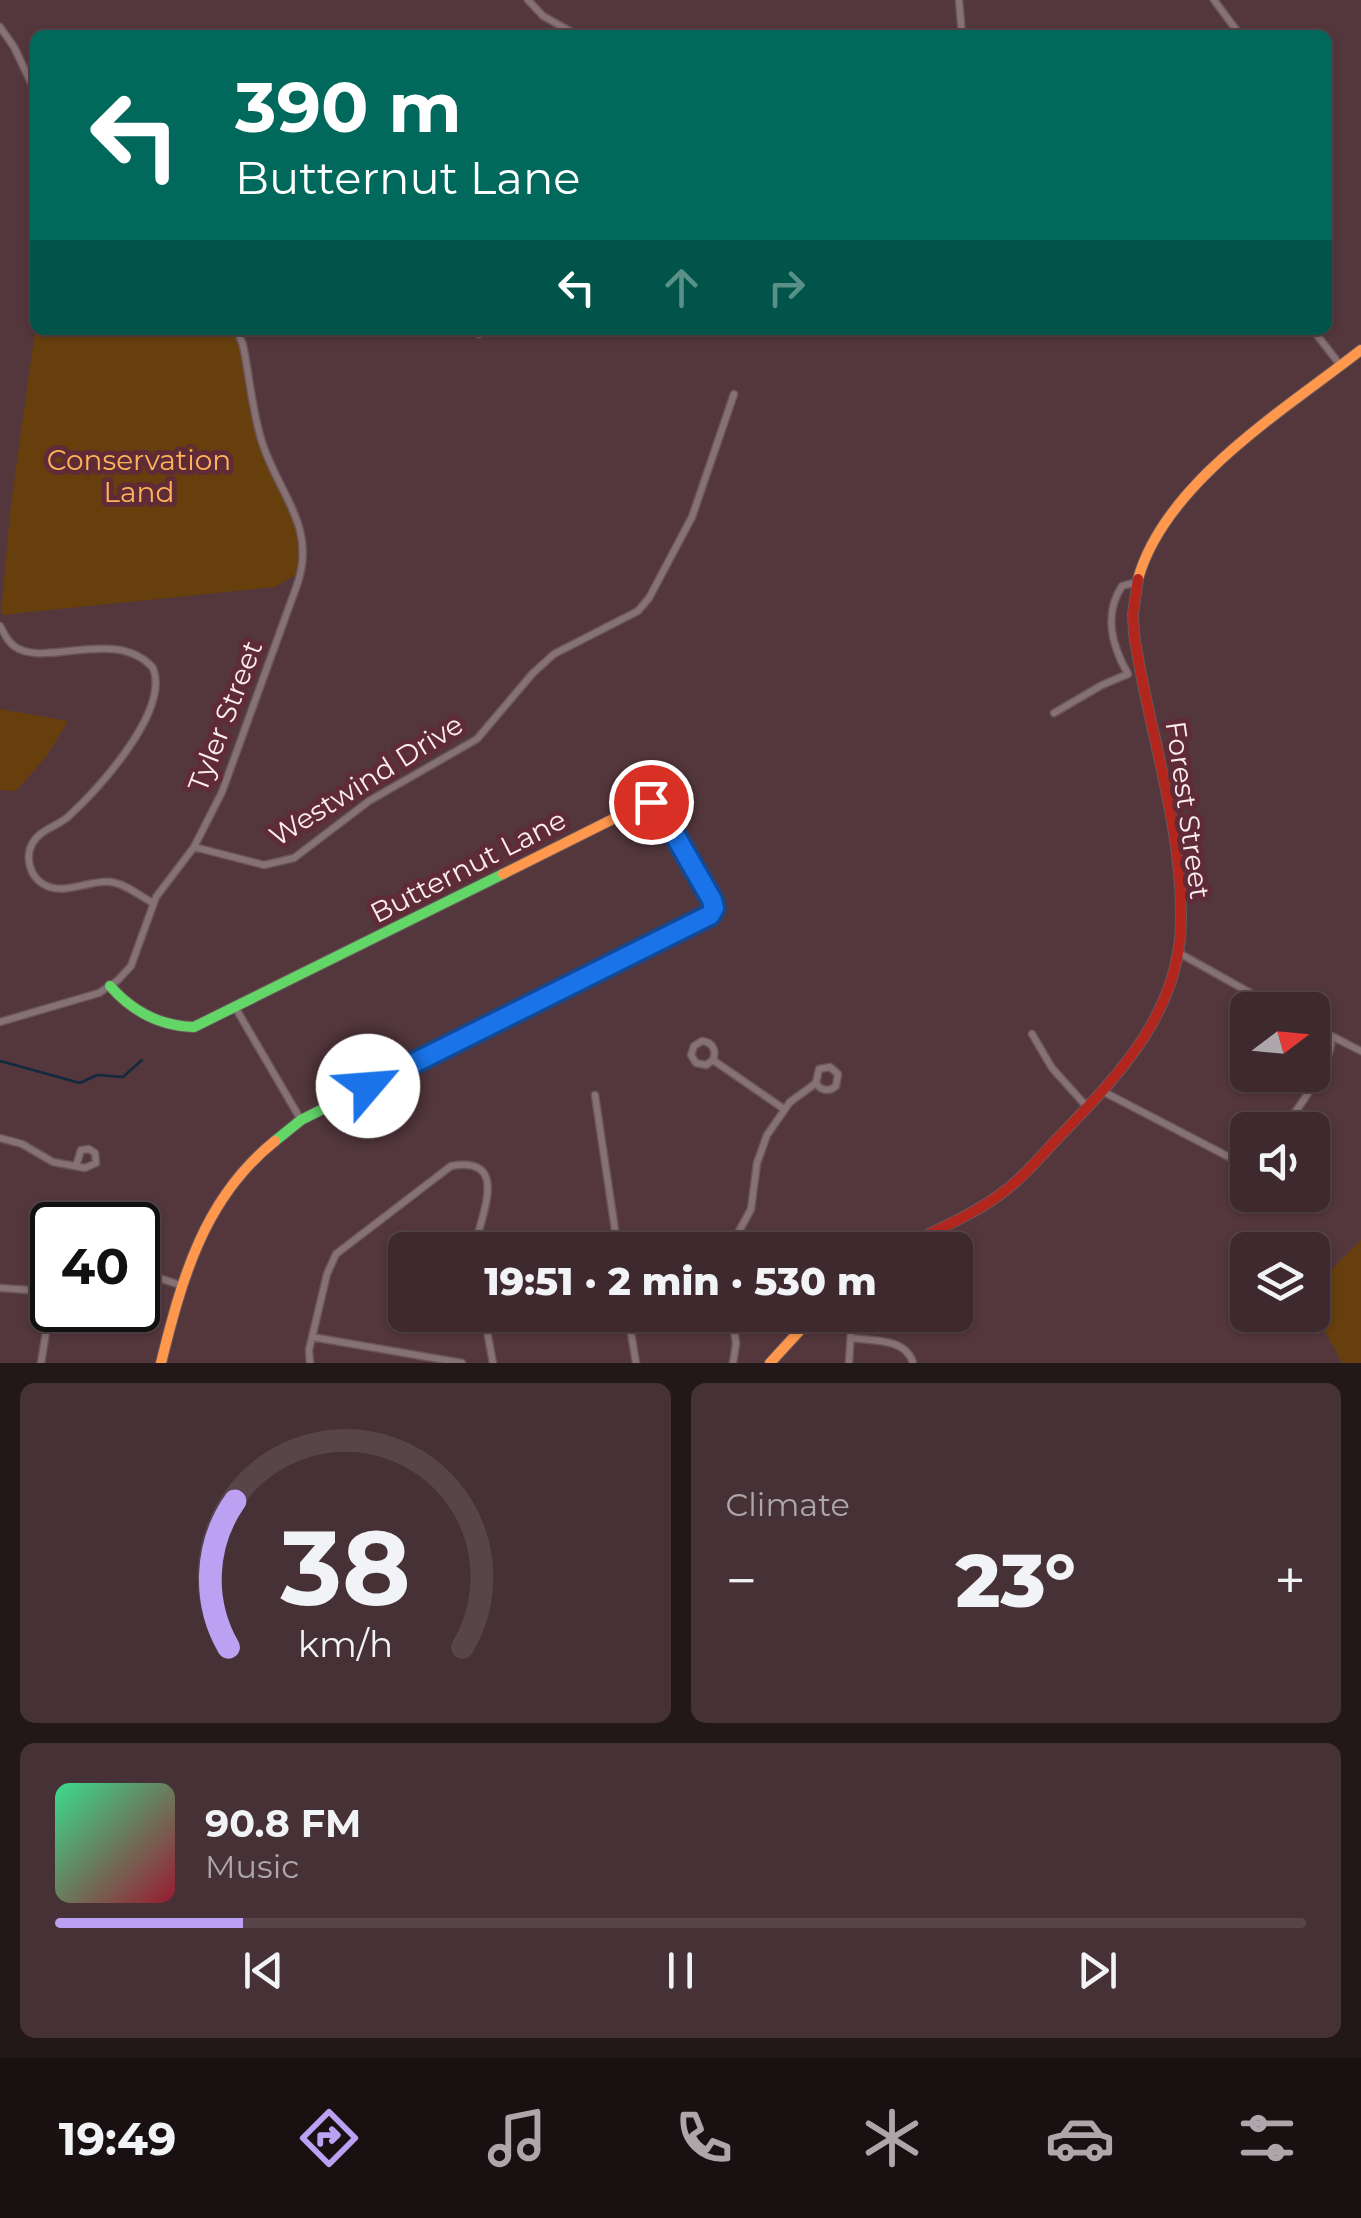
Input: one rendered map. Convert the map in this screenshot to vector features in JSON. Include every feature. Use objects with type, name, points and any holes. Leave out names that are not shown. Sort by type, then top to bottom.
[{"type":"street","points":[[528,0],[542,16],[567,30]]},
{"type":"street","points":[[959,0],[962,30]]},
{"type":"street","points":[[1214,0],[1236,30]]},
{"type":"street","points":[[0,27],[30,81]]},
{"type":"street","name":"Tyler Street","points":[[110,986],[131,966],[153,903],[194,847],[231,771],[301,572],[303,556],[297,515],[264,447],[239,335]]},
{"type":"street","points":[[1317,335],[1341,366]]},
{"type":"street","name":"Forest Street","points":[[930,1232],[997,1197],[1104,1092],[1152,1030],[1166,998],[1178,953],[1181,910],[1155,728],[1133,672],[1131,622],[1137,582],[1158,534],[1196,484],[1361,350]]},
{"type":"street","name":"Westwind Drive","points":[[194,847],[264,865],[294,858],[369,800],[477,739],[554,654],[638,611],[649,598],[692,517],[734,394]]},
{"type":"street","points":[[1054,714],[1102,685],[1133,672],[1114,647],[1112,612],[1122,586],[1137,582]]},
{"type":"street","points":[[0,626],[11,643],[24,650],[106,649],[136,656],[153,668],[155,694],[124,754],[67,818],[37,837],[28,860],[36,878],[48,887],[64,889],[111,882],[153,903]]},
{"type":"street","name":"Butternut Lane","points":[[110,986],[136,1010],[184,1028],[204,1023],[642,803],[658,806],[714,908],[708,917],[301,1120],[247,1165],[198,1232],[161,1363]]},
{"type":"street","points":[[1178,953],[1248,992]]},
{"type":"street","points":[[0,1022],[86,999],[110,986]]},
{"type":"street","points":[[236,1008],[301,1120]]},
{"type":"street","points":[[1032,1034],[1052,1068],[1088,1108]]},
{"type":"street","points":[[1331,1037],[1361,1051]]},
{"type":"street","points":[[1293,1112],[1332,1046],[1331,1037]]},
{"type":"street","points":[[714,1060],[784,1109]]},
{"type":"street","points":[[739,1232],[751,1209],[762,1145],[784,1109],[816,1083]]},
{"type":"street","points":[[1104,1092],[1230,1157]]},
{"type":"street","points":[[595,1095],[615,1232]]},
{"type":"street","points":[[0,1138],[22,1144],[53,1162],[76,1166]]},
{"type":"street","points":[[310,1363],[328,1268],[336,1254],[451,1166],[470,1166],[481,1172],[488,1183],[490,1196],[480,1232]]},
{"type":"street","points":[[160,1278],[180,1285]]},
{"type":"street","points":[[0,1288],[30,1290]]},
{"type":"street","points":[[40,1363],[45,1332]]},
{"type":"street","points":[[482,1363],[493,1362],[487,1332]]},
{"type":"street","points":[[631,1332],[636,1363]]},
{"type":"street","points":[[733,1363],[734,1332]]},
{"type":"street","points":[[770,1363],[798,1332]]},
{"type":"street","points":[[849,1363],[850,1332]]},
{"type":"street","points":[[312,1337],[462,1363]]},
{"type":"street","points":[[852,1338],[901,1346],[913,1363]]},
{"type":"green space","name":"Conservation Land","points":[[34,335],[235,335],[257,436],[293,521],[298,556],[295,575],[275,587],[1,615],[10,512]]},
{"type":"green space","points":[[0,709],[68,721],[46,757],[16,791],[0,790]]},
{"type":"green space","points":[[1361,1240],[1361,1363],[1342,1363],[1325,1332],[1330,1332],[1330,1271]]},
{"type":"waterway","points":[[0,1061],[80,1083],[97,1075],[123,1077],[142,1060]]},
{"type":"traffic: fast","points":[[110,986],[148,1016],[194,1027],[503,874]]},
{"type":"traffic: fast","points":[[275,1141],[301,1120],[638,951]]},
{"type":"traffic: slow","points":[[1138,579],[1152,544],[1201,479],[1265,423],[1361,350]]},
{"type":"traffic: slow","points":[[503,874],[647,802],[660,809],[714,908],[707,917],[638,951]]},
{"type":"traffic: slow","points":[[161,1363],[188,1270],[213,1214],[251,1163],[275,1141]]},
{"type":"traffic: slow","points":[[770,1363],[798,1332]]},
{"type":"traffic: jam","points":[[933,1232],[998,1196],[1022,1176],[1123,1066],[1158,1013],[1170,984],[1178,953],[1180,883],[1170,811],[1134,634],[1138,579]]},
{"type":"route","points":[[368,1086],[710,915],[714,908],[712,900],[660,809],[651,802]]}]
